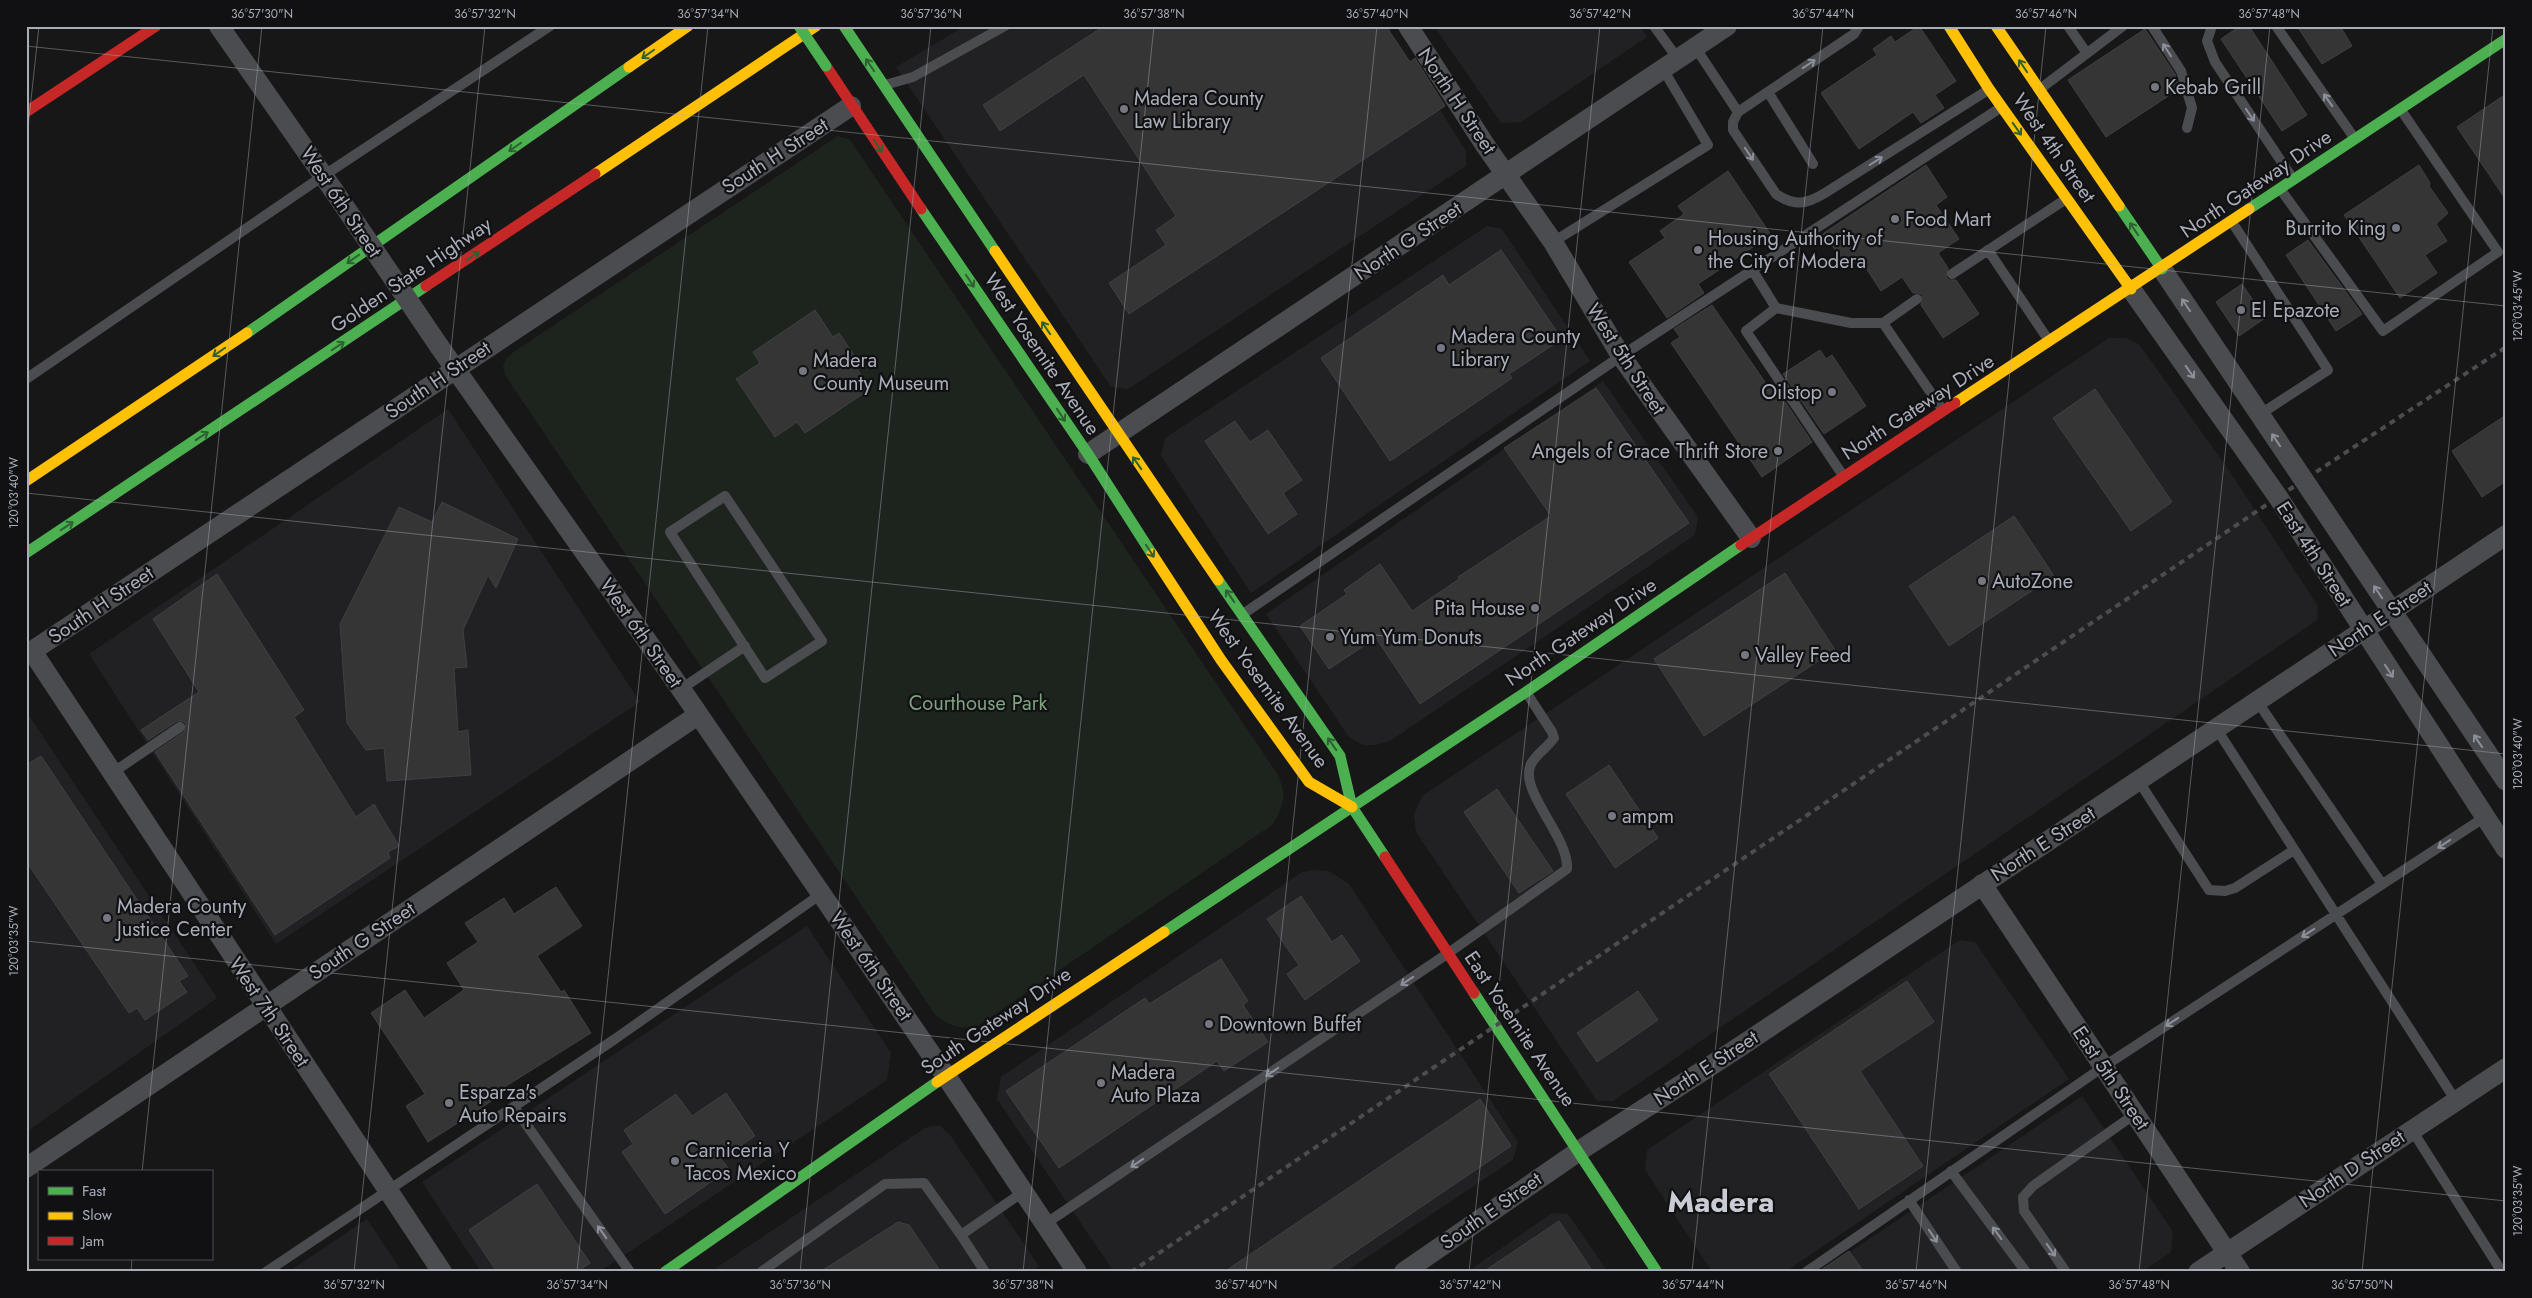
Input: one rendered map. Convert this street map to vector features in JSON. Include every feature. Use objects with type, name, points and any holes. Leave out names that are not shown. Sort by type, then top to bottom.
[{"type":"main road","points":[[26,112],[156,26]]},
{"type":"main road","points":[[26,481],[196,368],[688,26]]},
{"type":"main road","name":"West Yosemite Avenue","points":[[799,26],[826,66],[855,103],[1088,454],[1221,660],[1309,782],[1352,807]]},
{"type":"main road","name":"Golden State Highway","points":[[26,553],[816,26]]},
{"type":"main road","name":"West Yosemite Avenue","points":[[844,26],[879,88],[1340,756],[1352,807]]},
{"type":"main road","name":"West 4th Street","points":[[1949,26],[2001,107],[2131,289]]},
{"type":"main road","name":"West 4th Street","points":[[1996,26],[2162,269]]},
{"type":"main road","name":"North Gateway Drive","points":[[1352,807],[1526,692],[1751,538],[2162,269],[2506,40]]},
{"type":"main road","name":"East Yosemite Avenue","points":[[1352,807],[1657,1272]]},
{"type":"main road","name":"South Gateway Drive","points":[[665,1272],[946,1076],[1352,807]]},
{"type":"street","name":"West 6th Street","points":[[219,26],[454,368],[681,689],[946,1076],[1076,1272]]},
{"type":"street","name":"North H Street","points":[[1408,26],[1507,175]]},
{"type":"street","name":"North G Street","points":[[1088,454],[1727,26]]},
{"type":"street","name":"South H Street","points":[[29,653],[454,368],[855,103]]},
{"type":"street","name":"West 5th Street","points":[[1507,175],[1553,242],[1621,356],[1751,538]]},
{"type":"street","name":"East 4th Street","points":[[2162,269],[2506,782]]},
{"type":"street","name":"East 4th Street","points":[[2131,289],[2278,497],[2506,850]]},
{"type":"street","name":"North E Street","points":[[1579,1151],[2506,535]]},
{"type":"street","name":"West 7th Street","points":[[29,653],[112,773],[442,1272]]},
{"type":"street","name":"South G Street","points":[[26,1168],[698,715]]},
{"type":"street","name":"East 5th Street","points":[[1982,884],[2240,1272]]},
{"type":"street","name":"North D Street","points":[[2198,1272],[2506,1068]]},
{"type":"street","name":"South E Street","points":[[1404,1272],[1579,1151]]},
{"type":"lane","points":[[26,379],[329,184],[550,26]]},
{"type":"lane","points":[[879,88],[913,77],[1005,26]]},
{"type":"lane","points":[[1553,242],[1708,145],[1654,26]]},
{"type":"lane","points":[[1859,26],[1854,34],[1738,112],[1732,122],[1733,130],[1776,194],[1786,201],[1798,204],[1810,202],[1989,89]]},
{"type":"lane","points":[[2068,26],[2086,52]]},
{"type":"lane","points":[[2039,89],[2123,26]]},
{"type":"lane","points":[[2152,26],[2181,71],[2192,108],[2187,128]]},
{"type":"lane","points":[[2212,26],[2207,41],[2215,62],[2294,181]]},
{"type":"lane","points":[[2276,26],[2356,139]]},
{"type":"lane","points":[[1695,48],[1738,112]]},
{"type":"lane","points":[[1768,92],[1813,164]]},
{"type":"lane","points":[[1242,614],[1621,356],[2001,107]]},
{"type":"lane","points":[[2280,190],[2384,331],[2498,252],[2401,109]]},
{"type":"lane","points":[[1952,274],[2066,199]]},
{"type":"lane","points":[[2232,222],[2328,370],[2259,415]]},
{"type":"lane","points":[[1988,250],[2050,342]]},
{"type":"lane","points":[[1752,271],[1776,308],[1851,323],[1883,323],[1917,299]]},
{"type":"lane","points":[[1776,308],[1746,331],[1844,478]]},
{"type":"lane","points":[[1883,323],[1944,412]]},
{"type":"lane","points":[[725,496],[822,641],[765,678],[745,646],[670,532],[725,496]]},
{"type":"lane","points":[[681,689],[745,646]]},
{"type":"lane","points":[[1045,1224],[1447,954],[1567,869],[1568,859],[1565,848],[1528,780],[1530,765],[1554,738],[1526,692]]},
{"type":"lane","points":[[2258,701],[2382,884]]},
{"type":"lane","points":[[112,773],[180,726]]},
{"type":"lane","points":[[2216,728],[2456,1101]]},
{"type":"lane","points":[[2138,780],[2209,890],[2226,891],[2235,888],[2294,850]]},
{"type":"lane","points":[[1806,1272],[2103,1067],[2484,817]]},
{"type":"lane","points":[[266,1272],[615,1039],[821,894]]},
{"type":"lane","points":[[514,1107],[630,1272]]},
{"type":"lane","points":[[2066,1272],[2024,1211],[2023,1197],[2033,1186],[2135,1114]]},
{"type":"lane","points":[[2412,1130],[2502,1272]]},
{"type":"lane","points":[[1951,1171],[2026,1272]]},
{"type":"lane","points":[[761,1272],[885,1184],[924,1183],[962,1235],[985,1272]]},
{"type":"lane","points":[[962,1235],[1023,1192]]},
{"type":"lane","points":[[1909,1200],[1957,1272]]},
{"type":"shaded area","points":[[965,26],[1387,26],[1466,151],[1466,166],[1128,389],[1111,387],[896,67]]},
{"type":"shaded area","points":[[1434,26],[1640,26],[1647,37],[1521,122],[1501,123]]},
{"type":"shaded area","points":[[1487,226],[1502,229],[1590,361],[1251,593],[1161,456],[1165,438]]},
{"type":"shaded area","points":[[2109,338],[2126,338],[2139,344],[2228,469],[2318,606],[2317,620],[1613,1101],[1597,1101],[1416,832],[1414,815],[1422,796]]},
{"type":"shaded area","points":[[1603,381],[1698,517],[1695,535],[1390,741],[1376,745],[1363,745],[1349,737],[1266,614]]},
{"type":"shaded area","points":[[448,409],[640,702],[276,944],[89,654]]},
{"type":"shaded area","points":[[26,711],[217,998],[29,1130],[26,1126]]},
{"type":"shaded area","points":[[1315,870],[1329,871],[1349,884],[1518,1142],[1513,1160],[1345,1272],[1114,1272],[997,1099],[1001,1077],[1302,872]]},
{"type":"shaded area","points":[[807,926],[891,1053],[887,1080],[599,1272],[481,1272],[422,1182]]},
{"type":"shaded area","points":[[1960,940],[1975,942],[2069,1079],[1785,1272],[1712,1272],[1645,1170],[1647,1150]]},
{"type":"shaded area","points":[[2082,1096],[2173,1232],[2171,1252],[2142,1272],[1820,1272]]},
{"type":"shaded area","points":[[940,1126],[950,1135],[1039,1266],[1030,1272],[710,1272],[925,1128]]},
{"type":"shaded area","points":[[1552,1213],[1568,1214],[1608,1272],[1467,1272]]},
{"type":"shaded area","points":[[367,1219],[402,1272],[288,1272]]},
{"type":"green space","name":"Courthouse Park","points":[[838,136],[850,140],[1278,775],[1283,788],[1282,807],[1272,825],[979,1025],[972,1027],[955,1026],[944,1021],[934,1013],[505,375],[503,366],[507,358],[515,351]]},
{"type":"building","points":[[1104,26],[1386,26],[1410,62],[1415,58],[1445,106],[1129,314],[1109,283],[1166,245],[1156,230],[1176,216],[1084,75],[1000,131],[983,105]]},
{"type":"building","points":[[1919,26],[1956,81],[1935,95],[1944,108],[1921,123],[1913,112],[1859,149],[1821,93],[1877,55],[1873,49],[1891,36],[1895,42]]},
{"type":"building","points":[[2240,26],[2249,26],[2307,115],[2282,131],[2221,39]]},
{"type":"building","points":[[2297,26],[2340,26],[2352,46],[2322,64]]},
{"type":"building","points":[[2145,29],[2175,74],[2179,89],[2106,137],[2068,80]]},
{"type":"building","points":[[2506,94],[2506,200],[2457,127]]},
{"type":"building","name":"Food Mart","points":[[1926,165],[1947,197],[1936,205],[1959,239],[1938,253],[1948,268],[1946,277],[1949,280],[1956,280],[1979,314],[1943,338],[1921,305],[1923,295],[1913,293],[1902,277],[1881,291],[1860,259],[1847,268],[1824,233]]},
{"type":"building","name":"Burrito King","points":[[2419,165],[2430,183],[2429,186],[2448,213],[2436,224],[2447,241],[2425,255],[2437,273],[2400,298],[2344,215]]},
{"type":"building","name":"Housing Authority of the City of Modera","points":[[1728,171],[1771,235],[1698,284],[1704,293],[1667,318],[1629,262],[1665,238],[1660,231],[1684,214],[1678,206]]},
{"type":"building","points":[[2308,240],[2362,314],[2336,331],[2286,255]]},
{"type":"building","name":"Madera County Library","points":[[1501,250],[1562,339],[1509,374],[1512,378],[1390,461],[1321,358],[1443,275],[1449,285]]},
{"type":"building","name":"El Epazote","points":[[2242,284],[2265,318],[2239,336],[2216,302]]},
{"type":"building","points":[[1712,305],[1767,385],[1772,382],[1812,442],[1762,477],[1671,343],[1680,337],[1674,329]]},
{"type":"building","name":"Madera County Museum","points":[[815,310],[833,337],[839,333],[856,358],[852,361],[870,389],[805,433],[797,422],[775,437],[736,379],[760,363],[753,352]]},
{"type":"building","name":"Oilstop","points":[[1820,350],[1826,359],[1832,355],[1866,406],[1824,434],[1783,374]]},
{"type":"building","points":[[1596,388],[1689,523],[1420,704],[1376,638],[1329,669],[1300,626],[1347,594],[1344,590],[1380,564],[1412,611],[1459,579],[1458,577],[1551,516],[1504,448]]},
{"type":"building","points":[[2095,389],[2172,502],[2131,531],[2053,418]]},
{"type":"building","points":[[2506,415],[2506,481],[2482,497],[2452,451]]},
{"type":"building","points":[[1235,421],[1250,442],[1268,430],[1302,480],[1283,493],[1297,514],[1268,534],[1205,441]]},
{"type":"building","points":[[442,502],[518,539],[496,588],[488,575],[463,630],[467,667],[454,668],[458,732],[468,730],[471,775],[387,781],[384,748],[366,750],[347,723],[340,624],[399,507],[432,522]]},
{"type":"building","name":"AutoZone","points":[[2014,516],[2054,576],[1949,646],[1909,586]]},
{"type":"building","name":"Valley Feed","points":[[1785,573],[1835,650],[1704,736],[1654,659]]},
{"type":"building","points":[[217,574],[304,710],[294,717],[356,817],[374,804],[399,846],[388,852],[390,858],[275,935],[155,752],[184,732],[186,724],[183,721],[177,721],[148,740],[141,730],[199,692],[153,619]]},
{"type":"building","name":"Madera County Justice Center","points":[[41,756],[188,976],[179,981],[187,992],[145,1020],[137,1008],[129,1013],[26,861],[26,765]]},
{"type":"building","name":"ampm","points":[[1609,765],[1658,838],[1615,868],[1566,794]]},
{"type":"building","points":[[1497,789],[1553,871],[1519,893],[1464,812]]},
{"type":"building","points":[[556,887],[582,926],[537,956],[561,992],[564,990],[591,1033],[490,1096],[493,1100],[428,1142],[406,1106],[425,1094],[371,1013],[405,990],[424,1018],[464,990],[447,963],[478,942],[465,923],[504,898],[514,914]]},
{"type":"building","points":[[1301,896],[1332,942],[1342,935],[1360,961],[1305,1000],[1287,974],[1299,965],[1267,919]]},
{"type":"building","name":"Madera Auto Plaza","points":[[1221,959],[1248,1001],[1243,1005],[1268,1042],[1224,1071],[1217,1061],[1059,1168],[1006,1091],[1145,998],[1149,1004]]},
{"type":"building","points":[[1907,981],[1934,1022],[1860,1071],[1923,1166],[1859,1209],[1769,1074]]},
{"type":"building","points":[[1638,991],[1658,1020],[1597,1062],[1577,1033]]},
{"type":"building","name":"Carniceria Y Tacos Mexico","points":[[726,1093],[755,1136],[721,1159],[729,1169],[665,1214],[622,1152],[633,1144],[624,1130],[676,1094],[692,1116]]},
{"type":"building","points":[[1480,1099],[1511,1146],[1325,1272],[1224,1272]]},
{"type":"building","points":[[537,1184],[590,1263],[577,1272],[497,1272],[469,1230]]},
{"type":"building","points":[[1559,1221],[1593,1272],[1483,1272]]},
{"type":"building","points":[[898,1222],[909,1225],[941,1272],[820,1272]]},
{"type":"building","points":[[1849,1251],[1864,1272],[1818,1272]]},
{"type":"railway","points":[[1131,1272],[2278,497],[2506,347]]},
{"type":"traffic: fast","points":[[799,26],[826,66]]},
{"type":"traffic: fast","points":[[844,26],[995,251]]},
{"type":"traffic: fast","points":[[2249,209],[2506,39]]},
{"type":"traffic: fast","points":[[247,333],[629,67]]},
{"type":"traffic: fast","points":[[2119,206],[2162,269]]},
{"type":"traffic: fast","points":[[921,209],[1088,454],[1152,554]]},
{"type":"traffic: fast","points":[[26,553],[426,286]]},
{"type":"traffic: fast","points":[[1352,807],[1526,692],[1741,545]]},
{"type":"traffic: fast","points":[[1218,580],[1340,756],[1352,807]]},
{"type":"traffic: fast","points":[[1164,932],[1352,807],[1385,857]]},
{"type":"traffic: fast","points":[[1474,993],[1657,1272]]},
{"type":"traffic: fast","points":[[665,1272],[937,1082]]},
{"type":"traffic: slow","points":[[629,67],[688,26]]},
{"type":"traffic: slow","points":[[595,174],[816,26]]},
{"type":"traffic: slow","points":[[1949,26],[1989,89],[2131,289]]},
{"type":"traffic: slow","points":[[1996,26],[2119,206]]},
{"type":"traffic: slow","points":[[1955,403],[2249,209]]},
{"type":"traffic: slow","points":[[995,251],[1218,580]]},
{"type":"traffic: slow","points":[[26,481],[247,333]]},
{"type":"traffic: slow","points":[[1152,554],[1221,660],[1309,782],[1352,807]]},
{"type":"traffic: slow","points":[[937,1082],[1164,932]]},
{"type":"traffic: jam","points":[[26,112],[156,26]]},
{"type":"traffic: jam","points":[[826,66],[921,209]]},
{"type":"traffic: jam","points":[[426,286],[595,174]]},
{"type":"traffic: jam","points":[[1741,545],[1955,403]]},
{"type":"traffic: jam","points":[[1385,857],[1474,993]]},
{"type":"place","name":"Kebab Grill","points":[[2155,87]]},
{"type":"place","name":"Madera County Law Library","points":[[1124,109]]},
{"type":"place","name":"Food Mart","points":[[1895,219]]},
{"type":"place","name":"Burrito King","points":[[2396,228]]},
{"type":"place","name":"Housing Authority of the City of Modera","points":[[1698,250]]},
{"type":"place","name":"El Epazote","points":[[2241,310]]},
{"type":"place","name":"Madera County Library","points":[[1441,348]]},
{"type":"place","name":"Madera County Museum","points":[[803,371]]},
{"type":"place","name":"Oilstop","points":[[1832,392]]},
{"type":"place","name":"Angels of Grace Thrift Store","points":[[1778,451]]},
{"type":"place","name":"AutoZone","points":[[1982,581]]},
{"type":"place","name":"Pita House","points":[[1535,608]]},
{"type":"place","name":"Yum Yum Donuts","points":[[1330,637]]},
{"type":"place","name":"Valley Feed","points":[[1745,655]]},
{"type":"place","name":"ampm","points":[[1612,816]]},
{"type":"place","name":"Madera County Justice Center","points":[[107,918]]},
{"type":"place","name":"Downtown Buffet","points":[[1209,1024]]},
{"type":"place","name":"Madera Auto Plaza","points":[[1101,1083]]},
{"type":"place","name":"Esparza's Auto Repairs","points":[[449,1103]]},
{"type":"place","name":"Carniceria Y Tacos Mexico","points":[[675,1161]]},
{"type":"district","name":"Madera","points":[[1721,1201]]}]
